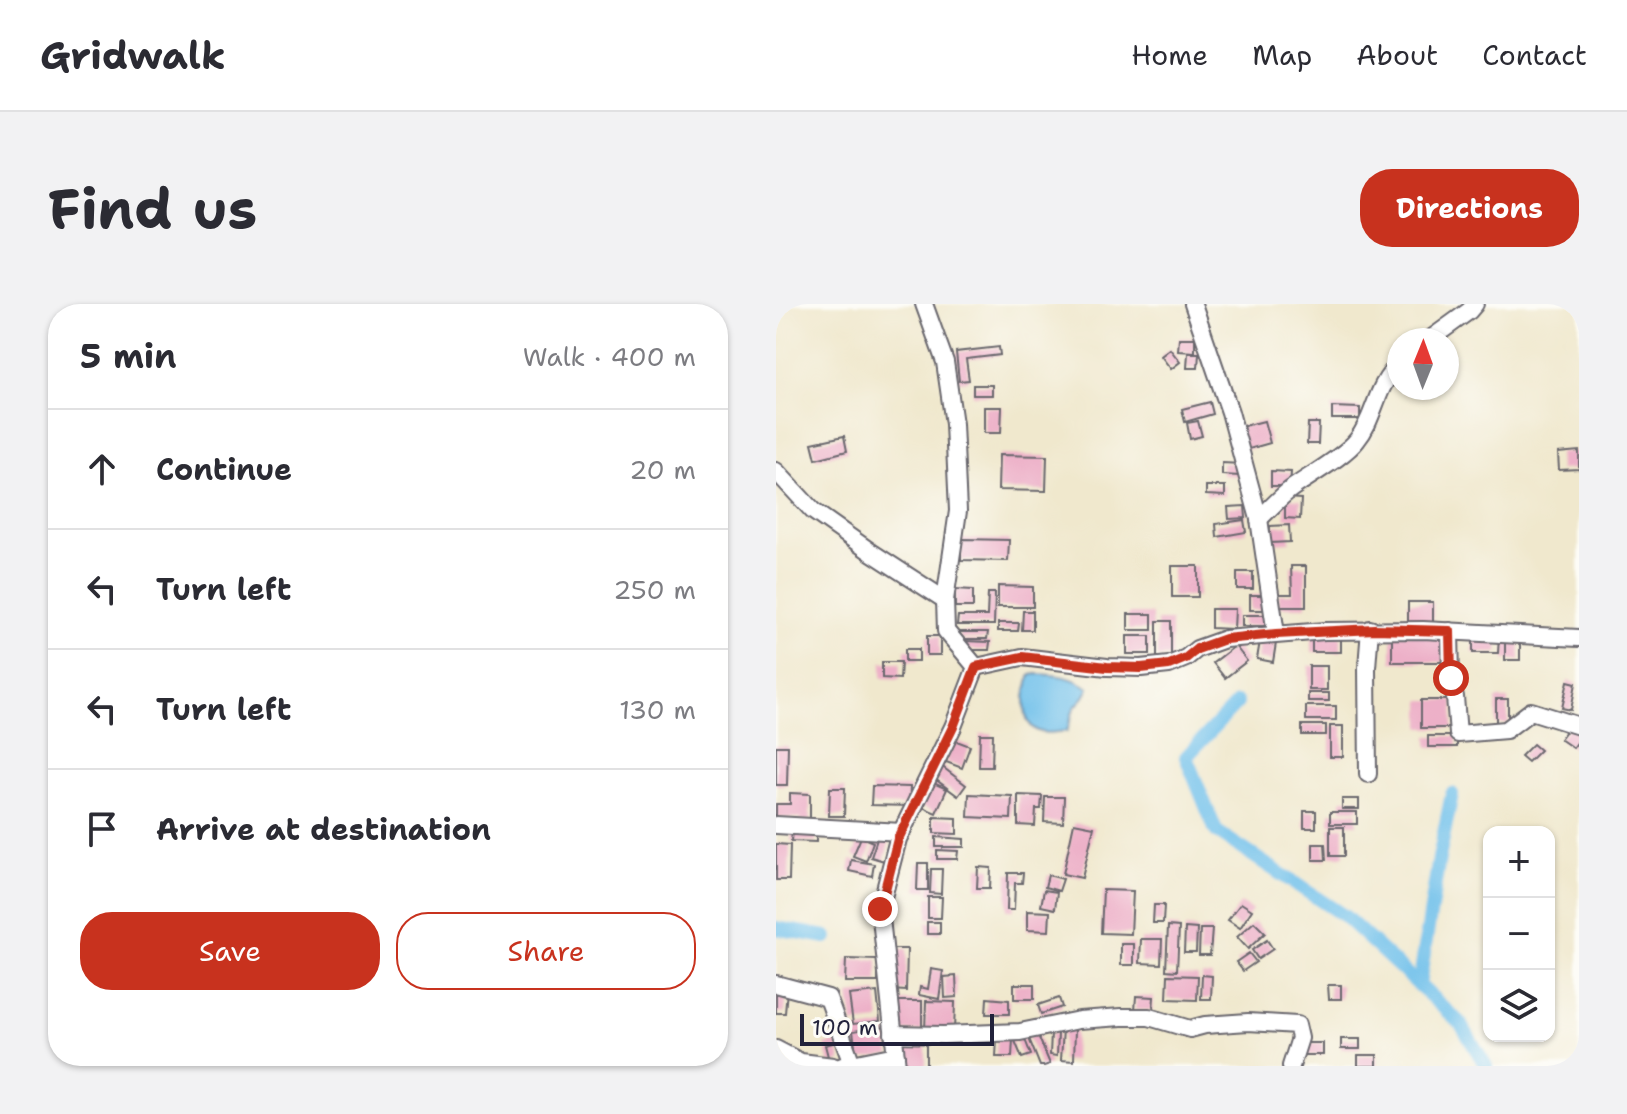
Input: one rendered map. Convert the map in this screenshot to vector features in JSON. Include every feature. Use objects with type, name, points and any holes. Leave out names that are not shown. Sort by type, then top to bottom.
[{"type":"street","points":[[924,304],[945,362],[954,424],[958,511],[945,600],[946,631],[976,667]]},
{"type":"street","points":[[1193,304],[1230,412],[1259,519],[1276,634]]},
{"type":"street","points":[[1446,328],[1475,304]]},
{"type":"street","points":[[1259,519],[1288,491],[1355,444],[1368,425],[1387,378]]},
{"type":"street","points":[[776,471],[813,511],[945,600]]},
{"type":"street","points":[[976,667],[1022,657],[1107,667],[1155,667],[1169,665],[1197,649],[1225,639],[1370,629],[1579,638]]},
{"type":"street","points":[[1368,774],[1367,667],[1370,629]]},
{"type":"street","points":[[1450,631],[1451,678],[1458,734],[1506,730],[1531,711],[1579,726]]},
{"type":"street","points":[[776,984],[828,998],[847,1065],[896,1061],[880,909],[902,832],[953,727],[976,667]]},
{"type":"street","points":[[776,825],[902,832]]},
{"type":"street","points":[[893,1034],[1020,1032],[1079,1020],[1122,1017],[1149,1017],[1190,1029],[1248,1022],[1297,1025],[1300,1038],[1291,1066]]},
{"type":"street","points":[[776,1049],[801,1062],[833,1066]]},
{"type":"water","points":[[1031,675],[1064,677],[1089,688],[1074,708],[1067,731],[1041,732],[1029,723],[1025,707],[1027,689]]},
{"type":"building","points":[[1179,338],[1195,338],[1195,352],[1178,351]]},
{"type":"building","points":[[999,347],[1000,355],[966,359],[969,380],[959,381],[956,352]]},
{"type":"building","points":[[1170,349],[1180,362],[1171,369],[1161,356]]},
{"type":"building","points":[[1188,353],[1199,353],[1198,368],[1187,368]]},
{"type":"building","points":[[973,385],[992,385],[992,395],[973,395]]},
{"type":"building","points":[[1210,402],[1213,414],[1185,422],[1182,409]]},
{"type":"building","points":[[984,407],[1002,407],[1001,433],[984,433]]},
{"type":"building","points":[[1332,407],[1360,408],[1360,419],[1332,419]]},
{"type":"building","points":[[1198,421],[1202,436],[1190,439],[1187,423]]},
{"type":"building","points":[[1264,421],[1270,443],[1242,451],[1236,428]]},
{"type":"building","points":[[1308,423],[1319,423],[1318,444],[1307,444]]},
{"type":"building","points":[[844,436],[847,451],[816,459],[812,443]]},
{"type":"building","points":[[1579,451],[1579,469],[1559,470],[1558,453]]},
{"type":"building","points":[[999,455],[1047,456],[1046,491],[998,490]]},
{"type":"building","points":[[1222,463],[1241,464],[1240,476],[1222,475]]},
{"type":"building","points":[[1271,471],[1291,472],[1290,486],[1271,486]]},
{"type":"building","points":[[1206,486],[1225,486],[1225,496],[1206,495]]},
{"type":"building","points":[[1285,498],[1301,499],[1300,519],[1285,518]]},
{"type":"building","points":[[1245,506],[1246,518],[1229,519],[1228,507]]},
{"type":"building","points":[[1244,520],[1246,532],[1217,537],[1216,524]]},
{"type":"building","points":[[1289,525],[1290,542],[1270,543],[1270,526]]},
{"type":"building","points":[[961,539],[1009,540],[1008,561],[961,560]]},
{"type":"building","points":[[1172,566],[1198,566],[1198,597],[1172,597]]},
{"type":"building","points":[[1291,566],[1306,566],[1306,607],[1279,607],[1279,594],[1292,594]]},
{"type":"building","points":[[1237,572],[1253,572],[1253,589],[1237,589]]},
{"type":"building","points":[[998,586],[1033,587],[1033,607],[998,607]]},
{"type":"building","points":[[955,589],[973,590],[973,607],[955,607]]},
{"type":"building","points":[[988,593],[995,593],[994,625],[957,625],[958,616],[987,616]]},
{"type":"building","points":[[1250,595],[1268,595],[1268,610],[1250,610]]},
{"type":"building","points":[[1408,602],[1433,602],[1433,625],[1408,625]]},
{"type":"building","points":[[1211,609],[1235,609],[1234,629],[1211,628]]},
{"type":"building","points":[[1023,611],[1033,611],[1033,630],[1022,630]]},
{"type":"building","points":[[1128,614],[1152,614],[1152,630],[1128,630]]},
{"type":"building","points":[[1242,615],[1265,615],[1265,626],[1242,626]]},
{"type":"building","points":[[1157,621],[1171,621],[1171,657],[1157,657]]},
{"type":"building","points":[[998,623],[1019,623],[1018,631],[998,631]]},
{"type":"building","points":[[960,632],[988,632],[987,639],[960,639]]},
{"type":"building","points":[[1392,634],[1443,634],[1443,662],[1392,662]]},
{"type":"building","points":[[927,636],[940,636],[940,655],[927,655]]},
{"type":"building","points":[[1127,636],[1150,636],[1150,654],[1127,654]]},
{"type":"building","points":[[1312,636],[1341,636],[1341,652],[1312,652]]},
{"type":"building","points":[[1473,637],[1499,637],[1498,653],[1473,653]]},
{"type":"building","points":[[1505,638],[1520,638],[1520,660],[1505,660]]},
{"type":"building","points":[[964,641],[990,642],[989,650],[964,650]]},
{"type":"building","points":[[1260,641],[1276,643],[1273,662],[1257,659]]},
{"type":"building","points":[[1235,646],[1247,661],[1225,678],[1213,663]]},
{"type":"building","points":[[905,649],[919,649],[919,661],[905,661]]},
{"type":"building","points":[[882,662],[901,662],[900,679],[882,678]]},
{"type":"building","points":[[1309,666],[1327,666],[1327,690],[1309,690]]},
{"type":"building","points":[[1568,681],[1576,683],[1571,710],[1562,708]]},
{"type":"building","points":[[1308,693],[1329,693],[1329,701],[1308,701]]},
{"type":"building","points":[[1496,699],[1508,699],[1508,724],[1496,724]]},
{"type":"building","points":[[1421,700],[1454,700],[1453,728],[1421,728]]},
{"type":"building","points":[[1306,706],[1336,706],[1336,720],[1306,720]]},
{"type":"building","points":[[1302,725],[1326,725],[1326,735],[1302,735]]},
{"type":"building","points":[[1330,726],[1343,726],[1343,757],[1330,757]]},
{"type":"building","points":[[1569,727],[1579,733],[1579,740],[1573,748],[1560,739]]},
{"type":"building","points":[[980,734],[993,734],[992,767],[979,767]]},
{"type":"building","points":[[1428,736],[1457,736],[1457,747],[1428,747]]},
{"type":"building","points":[[954,740],[970,746],[962,768],[946,762]]},
{"type":"building","points":[[1533,744],[1540,750],[1528,762],[1521,756]]},
{"type":"building","points":[[776,746],[788,746],[787,785],[776,785]]},
{"type":"building","points":[[940,765],[966,785],[958,796],[931,776]]},
{"type":"building","points":[[931,782],[947,789],[936,813],[920,806]]},
{"type":"building","points":[[872,786],[910,787],[909,806],[871,805]]},
{"type":"building","points":[[830,788],[845,788],[844,816],[829,816]]},
{"type":"building","points":[[790,793],[810,794],[810,821],[776,818],[776,804],[790,804]]},
{"type":"building","points":[[969,794],[1012,796],[1011,819],[968,817]]},
{"type":"building","points":[[1018,795],[1042,796],[1041,809],[1036,809],[1035,826],[1018,825]]},
{"type":"building","points":[[1045,797],[1064,797],[1063,823],[1044,822]]},
{"type":"building","points":[[1342,799],[1359,799],[1359,809],[1342,809]]},
{"type":"building","points":[[1304,811],[1316,811],[1316,828],[1304,828]]},
{"type":"building","points":[[1330,812],[1357,812],[1357,824],[1330,824]]},
{"type":"building","points":[[934,817],[957,818],[957,834],[934,833]]},
{"type":"building","points":[[1074,823],[1094,827],[1082,878],[1063,874]]},
{"type":"building","points":[[1330,827],[1344,827],[1344,856],[1330,856]]},
{"type":"building","points":[[792,832],[816,833],[816,842],[791,841]]},
{"type":"building","points":[[878,836],[890,840],[884,861],[871,857]]},
{"type":"building","points":[[861,837],[873,842],[866,861],[853,856]]},
{"type":"building","points":[[936,837],[964,839],[964,847],[936,847]]},
{"type":"building","points":[[776,844],[790,845],[789,880],[776,880]]},
{"type":"building","points":[[1313,844],[1325,844],[1326,860],[1313,860]]},
{"type":"building","points":[[937,850],[958,851],[957,859],[937,859]]},
{"type":"building","points":[[851,860],[874,864],[872,876],[849,871]]},
{"type":"building","points":[[918,863],[928,863],[928,890],[917,890]]},
{"type":"building","points":[[978,867],[991,868],[990,888],[977,888]]},
{"type":"building","points":[[931,869],[942,869],[941,894],[930,893]]},
{"type":"building","points":[[1008,873],[1023,873],[1022,883],[1015,883],[1014,910],[1007,910]]},
{"type":"building","points":[[1048,875],[1063,879],[1059,891],[1045,887]]},
{"type":"building","points":[[1044,890],[1057,892],[1055,909],[1041,906]]},
{"type":"building","points":[[1103,890],[1133,891],[1131,934],[1101,933]]},
{"type":"building","points":[[928,897],[942,897],[941,918],[928,918]]},
{"type":"building","points":[[1241,903],[1252,910],[1240,928],[1228,920]]},
{"type":"building","points":[[1154,905],[1164,905],[1163,923],[1153,923]]},
{"type":"building","points":[[1027,911],[1050,912],[1049,931],[1027,930]]},
{"type":"building","points":[[927,922],[940,922],[940,934],[927,934]]},
{"type":"building","points":[[1254,922],[1265,933],[1248,949],[1237,937]]},
{"type":"building","points":[[1168,926],[1179,927],[1177,971],[1166,970]]},
{"type":"building","points":[[1185,928],[1197,929],[1196,952],[1184,952]]},
{"type":"building","points":[[1200,929],[1212,929],[1210,955],[1199,955]]},
{"type":"building","points":[[1141,939],[1162,939],[1161,964],[1140,963]]},
{"type":"building","points":[[1267,940],[1273,949],[1258,959],[1252,950]]},
{"type":"building","points":[[1121,944],[1134,944],[1134,965],[1121,965]]},
{"type":"building","points":[[892,949],[907,949],[906,991],[891,990]]},
{"type":"building","points":[[1249,953],[1256,962],[1243,971],[1236,962]]},
{"type":"building","points":[[846,959],[878,960],[878,982],[845,982]]},
{"type":"building","points":[[931,969],[943,971],[939,999],[919,995],[920,987],[928,989]]},
{"type":"building","points":[[1168,975],[1198,976],[1197,1000],[1167,999]]},
{"type":"building","points":[[1202,975],[1212,976],[1211,999],[1201,999]]},
{"type":"building","points":[[956,976],[957,997],[945,998],[944,977]]},
{"type":"building","points":[[1014,984],[1034,984],[1034,999],[1014,999]]},
{"type":"building","points":[[1328,985],[1341,985],[1341,999],[1329,999]]},
{"type":"building","points":[[776,989],[787,990],[785,1013],[776,1013]]},
{"type":"building","points":[[877,992],[880,1021],[853,1024],[849,995]]},
{"type":"building","points":[[1136,996],[1154,997],[1153,1010],[1135,1010]]},
{"type":"building","points":[[987,998],[1009,1000],[1009,1014],[986,1014]]},
{"type":"building","points":[[1059,998],[1062,1007],[1041,1014],[1038,1005]]},
{"type":"building","points":[[893,1001],[922,1001],[922,1031],[894,1032]]},
{"type":"building","points":[[926,1001],[955,1002],[954,1032],[925,1031]]},
{"type":"building","points":[[886,1026],[890,1055],[857,1060],[853,1031]]},
{"type":"building","points":[[1063,1029],[1075,1029],[1074,1061],[1061,1060]]},
{"type":"building","points":[[1037,1033],[1050,1064],[1044,1066],[1040,1066],[1028,1036]]},
{"type":"building","points":[[1051,1033],[1058,1033],[1057,1056],[1050,1055]]},
{"type":"building","points":[[926,1037],[926,1066],[899,1066],[898,1038]]},
{"type":"building","points":[[1024,1037],[1031,1055],[1022,1058],[1015,1041]]},
{"type":"building","points":[[997,1038],[1013,1039],[1012,1057],[996,1057]]},
{"type":"building","points":[[1341,1039],[1360,1039],[1360,1049],[1341,1049]]},
{"type":"building","points":[[837,1042],[841,1061],[830,1064],[825,1045]]},
{"type":"building","points":[[1302,1043],[1323,1043],[1323,1055],[1302,1055]]},
{"type":"building","points":[[1358,1055],[1377,1055],[1377,1066],[1358,1066]]},
{"type":"waterway","points":[[1237,703],[1186,757],[1216,831],[1344,916],[1461,1024],[1486,1066]]},
{"type":"waterway","points":[[1419,985],[1452,794]]},
{"type":"waterway","points":[[776,928],[826,937]]},
{"type":"route","points":[[880,909],[898,839],[953,727],[976,667],[1022,657],[1141,668],[1169,665],[1197,649],[1225,639],[1325,631],[1423,630],[1450,631],[1451,678]]}]
